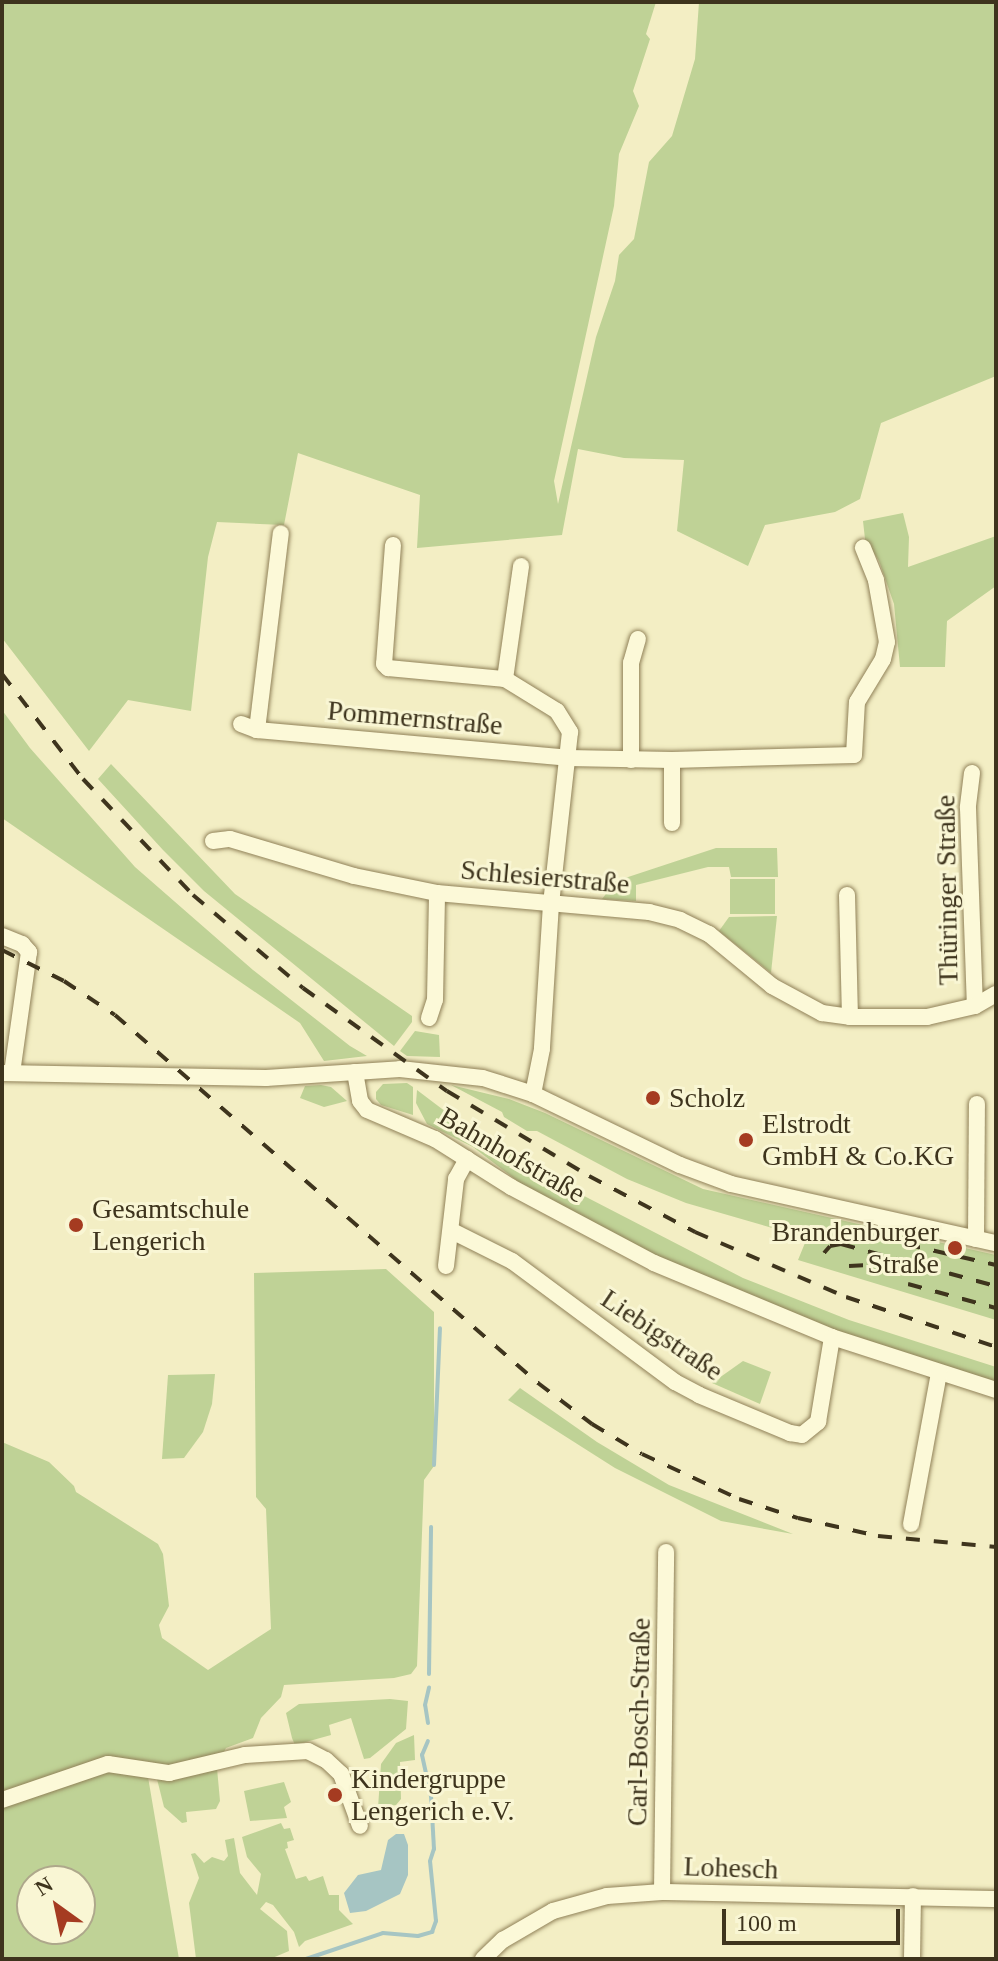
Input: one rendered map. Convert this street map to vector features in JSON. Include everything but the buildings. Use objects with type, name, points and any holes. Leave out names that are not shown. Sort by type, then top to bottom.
[{"type":"street","name":"Pommernstraße","points":[[281,533],[249,727],[568,758],[631,760],[854,755],[857,702],[883,659],[887,642],[876,580],[863,547]]},
{"type":"street","points":[[393,545],[384,664],[388,668],[505,679],[557,711],[566,720],[570,732],[551,904],[542,1049],[533,1094]]},
{"type":"street","points":[[505,679],[521,566]]},
{"type":"street","points":[[631,760],[631,663],[638,639]]},
{"type":"street","points":[[672,760],[672,823]]},
{"type":"street","name":"Thüringer Straße","points":[[972,773],[968,808],[975,1006]]},
{"type":"street","name":"Schlesierstraße","points":[[213,841],[230,839],[354,876],[437,893],[649,912],[680,920],[709,934],[798,1003],[822,1013],[850,1017],[927,1017],[975,1006],[996,994]]},
{"type":"street","points":[[429,1018],[435,1000],[437,893]]},
{"type":"street","points":[[847,895],[850,1017]]},
{"type":"street","points":[[2,936],[22,944],[29,952],[7,1073],[266,1078],[400,1069],[483,1078],[533,1094],[680,1165],[731,1184],[996,1243]]},
{"type":"street","name":"Bahnhofstraße","points":[[355,1072],[360,1101],[367,1110],[421,1132],[522,1194],[654,1263],[832,1337],[996,1390]]},
{"type":"street","points":[[976,1239],[977,1104]]},
{"type":"street","points":[[446,1266],[456,1179],[467,1159]]},
{"type":"street","name":"Liebigstraße","points":[[452,1231],[512,1261],[675,1382],[790,1433],[802,1435],[818,1422],[832,1337]]},
{"type":"street","points":[[911,1524],[939,1373]]},
{"type":"street","name":"Carl-Bosch-Straße","points":[[662,1892],[666,1552]]},
{"type":"street","points":[[2,1800],[108,1764],[169,1773],[245,1755],[308,1751],[326,1760],[341,1774],[360,1826]]},
{"type":"street","name":"Lohesch","points":[[483,1959],[503,1940],[553,1911],[607,1896],[662,1892],[996,1899]]},
{"type":"street","points":[[912,1959],[913,1896]]},
{"type":"green space","points":[[2,2],[656,2],[646,34],[650,39],[633,91],[639,106],[619,154],[614,206],[554,481],[558,504],[596,337],[615,281],[619,255],[634,239],[649,162],[672,136],[695,59],[699,2],[996,2],[996,376],[881,423],[860,499],[835,512],[765,525],[748,566],[677,531],[684,460],[624,458],[578,449],[562,535],[417,548],[420,495],[298,453],[284,525],[217,522],[208,557],[191,711],[128,700],[89,751],[2,638]]},
{"type":"green space","points":[[903,513],[909,537],[908,567],[996,536],[996,586],[947,621],[945,667],[900,667],[894,604],[879,561],[865,539],[863,521]]},
{"type":"green space","points":[[2,710],[30,748],[135,867],[253,970],[367,1056],[324,1061],[300,1023],[2,818]]},
{"type":"green space","points":[[111,764],[235,894],[412,1016],[412,1022],[394,1046],[204,891],[98,779]]},
{"type":"green space","points":[[716,848],[777,848],[778,877],[731,877],[729,867],[708,867],[636,885],[636,901],[602,899],[616,881]]},
{"type":"green space","points":[[730,879],[775,879],[775,914],[730,914]]},
{"type":"green space","points":[[777,916],[771,973],[719,931],[729,917]]},
{"type":"green space","points":[[415,1031],[439,1035],[440,1057],[407,1056],[400,1051]]},
{"type":"green space","points":[[407,1083],[413,1087],[413,1115],[381,1105],[376,1099],[376,1092],[383,1084]]},
{"type":"green space","points":[[451,1085],[509,1099],[545,1113],[703,1189],[996,1255],[996,1320],[798,1260],[807,1238],[686,1203],[627,1179],[537,1131],[527,1131],[504,1117],[502,1112]]},
{"type":"green space","points":[[305,1086],[331,1087],[347,1101],[324,1107],[300,1098]]},
{"type":"green space","points":[[417,1090],[454,1118],[559,1183],[743,1278],[849,1320],[996,1367],[996,1384],[833,1332],[714,1285],[533,1193],[473,1147],[427,1124],[416,1103]]},
{"type":"green space","points":[[386,1269],[434,1312],[434,1466],[424,1480],[417,1666],[411,1674],[394,1678],[284,1685],[281,1697],[261,1718],[253,1738],[226,1748],[221,1758],[182,1768],[144,1765],[2,1794],[2,1442],[49,1462],[74,1486],[76,1492],[158,1544],[163,1554],[169,1606],[159,1625],[162,1638],[208,1670],[271,1629],[266,1509],[256,1497],[254,1273]]},
{"type":"green space","points":[[743,1361],[771,1372],[760,1404],[712,1383]]},
{"type":"green space","points":[[215,1374],[212,1404],[203,1432],[184,1458],[162,1459],[168,1375]]},
{"type":"green space","points":[[520,1388],[597,1442],[669,1485],[793,1534],[721,1521],[615,1468],[508,1400]]},
{"type":"green space","points":[[390,1699],[408,1701],[406,1729],[370,1758],[364,1759],[351,1718],[329,1725],[331,1735],[295,1745],[286,1713],[299,1704]]},
{"type":"green space","points":[[414,1735],[415,1760],[400,1762],[401,1799],[396,1805],[378,1808],[381,1764],[396,1743]]},
{"type":"green space","points":[[113,1768],[148,1777],[179,1959],[2,1959],[2,1807]]},
{"type":"green space","points":[[217,1768],[220,1801],[216,1809],[186,1812],[187,1822],[182,1823],[164,1807],[156,1775]]},
{"type":"green space","points":[[284,1782],[291,1802],[284,1807],[287,1818],[250,1821],[244,1791]]},
{"type":"green space","points":[[281,1823],[284,1829],[290,1828],[294,1840],[287,1842],[288,1848],[285,1849],[296,1879],[306,1876],[309,1881],[323,1876],[329,1895],[339,1895],[339,1910],[353,1924],[305,1941],[299,1947],[294,1932],[273,1905],[266,1902],[260,1909],[287,1931],[289,1951],[270,1959],[196,1959],[189,1903],[199,1878],[191,1854],[195,1853],[204,1863],[212,1857],[224,1861],[228,1856],[225,1840],[234,1838],[240,1873],[257,1895],[261,1874],[247,1857],[242,1837]]},
{"type":"water","points":[[396,1834],[404,1834],[408,1845],[408,1875],[400,1894],[366,1911],[350,1913],[344,1893],[358,1875],[381,1870],[388,1840]]},
{"type":"waterway","points":[[434,1465],[440,1328]]},
{"type":"waterway","points":[[429,1674],[431,1527]]},
{"type":"waterway","points":[[428,1723],[425,1705],[429,1687]]},
{"type":"waterway","points":[[306,1959],[383,1933],[418,1936],[432,1932],[436,1921],[430,1861],[434,1849],[431,1796],[422,1755],[428,1741]]},
{"type":"railway","points":[[2,674],[83,779],[193,895],[303,988],[447,1091],[589,1176],[695,1232],[846,1297],[996,1347]]},
{"type":"railway","points":[[2,950],[64,981],[115,1015],[538,1383],[592,1424],[642,1454],[739,1499],[798,1518],[878,1536],[996,1547]]},
{"type":"railway","points":[[879,1238],[996,1265]]},
{"type":"railway","points":[[824,1253],[830,1246],[841,1244],[996,1286]]},
{"type":"railway","points":[[849,1266],[887,1264]]},
{"type":"railway","points":[[908,1284],[996,1308]]},
{"type":"place","name":"Scholz","points":[[653,1098]]},
{"type":"place","name":"Elstrodt GmbH & Co.KG","points":[[746,1140]]},
{"type":"place","name":"Gesamtschule Lengerich","points":[[76,1225]]},
{"type":"place","name":"Brandenburger Straße","points":[[955,1248]]},
{"type":"place","name":"Kindergruppe Lengerich e.V.","points":[[335,1795]]}]
